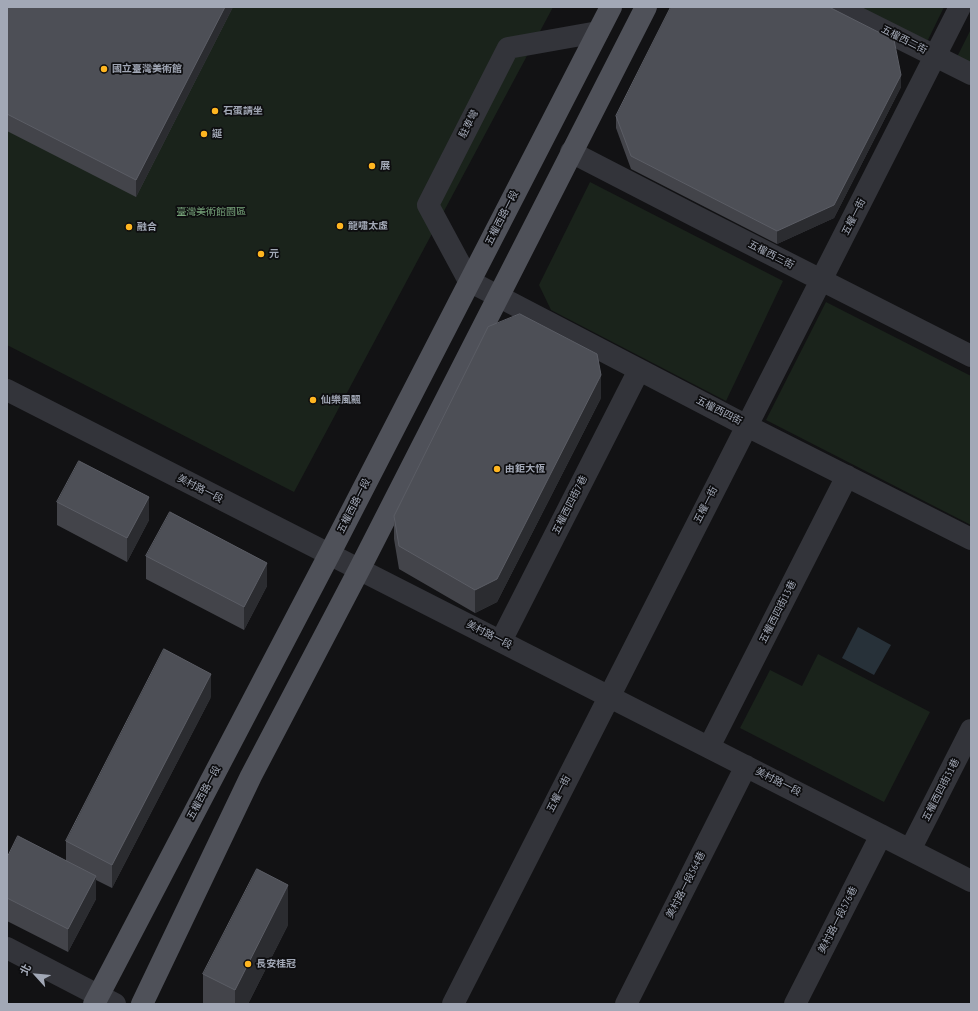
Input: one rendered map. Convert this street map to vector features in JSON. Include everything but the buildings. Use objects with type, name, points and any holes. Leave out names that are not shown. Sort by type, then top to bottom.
[{"type":"main road","name":"五權西路一段","points":[[102,1001],[469,281],[611,7]]},
{"type":"main road","points":[[142,1004],[251,776],[359,570],[646,7]]},
{"type":"street","name":"五權西二街","points":[[837,7],[971,74]]},
{"type":"street","name":"五權一街","points":[[453,1004],[608,696],[822,280],[960,7]]},
{"type":"street","name":"駐車彎","points":[[469,281],[428,205],[508,48],[598,32]]},
{"type":"street","name":"五權西三街","points":[[571,152],[971,356]]},
{"type":"street","name":"五權西四街","points":[[469,281],[747,426],[971,539]]},
{"type":"street","name":"五權西四街7巷","points":[[501,641],[639,370]]},
{"type":"street","name":"美村路一段","points":[[7,390],[971,881]]},
{"type":"street","name":"五權西四街13巷","points":[[709,747],[847,476]]},
{"type":"street","name":"五權西四街31巷","points":[[910,850],[971,730]]},
{"type":"street","name":"美村路一段564巷","points":[[626,1004],[746,766]]},
{"type":"street","name":"美村路一段576巷","points":[[796,1004],[881,835]]},
{"type":"street","points":[[7,948],[102,1001]]},
{"type":"green space","name":"臺灣美術館園區","points":[[7,7],[553,7],[294,492],[7,345]]},
{"type":"green space","points":[[848,7],[944,7],[925,46]]},
{"type":"green space","points":[[971,29],[971,65],[957,57]]},
{"type":"green space","points":[[590,182],[783,281],[726,401],[551,310],[539,285]]},
{"type":"green space","points":[[826,302],[971,376],[971,525],[766,420]]},
{"type":"green space","points":[[818,654],[930,712],[884,802],[740,728],[770,670],[802,686]]},
{"type":"shaded area","points":[[858,627],[891,645],[874,675],[842,658]]},
{"type":"place","name":"國立臺灣美術館","points":[[104,69]]},
{"type":"place","name":"石蛋請坐","points":[[215,111]]},
{"type":"place","name":"誕","points":[[204,134]]},
{"type":"place","name":"展","points":[[372,166]]},
{"type":"place","name":"龍嘯太虛","points":[[340,226]]},
{"type":"place","name":"融合","points":[[129,227]]},
{"type":"place","name":"元","points":[[261,254]]},
{"type":"place","name":"仙樂風飄","points":[[313,400]]},
{"type":"place","name":"由鉅大恆","points":[[497,469]]},
{"type":"place","name":"長安桂冠","points":[[248,964]]}]
